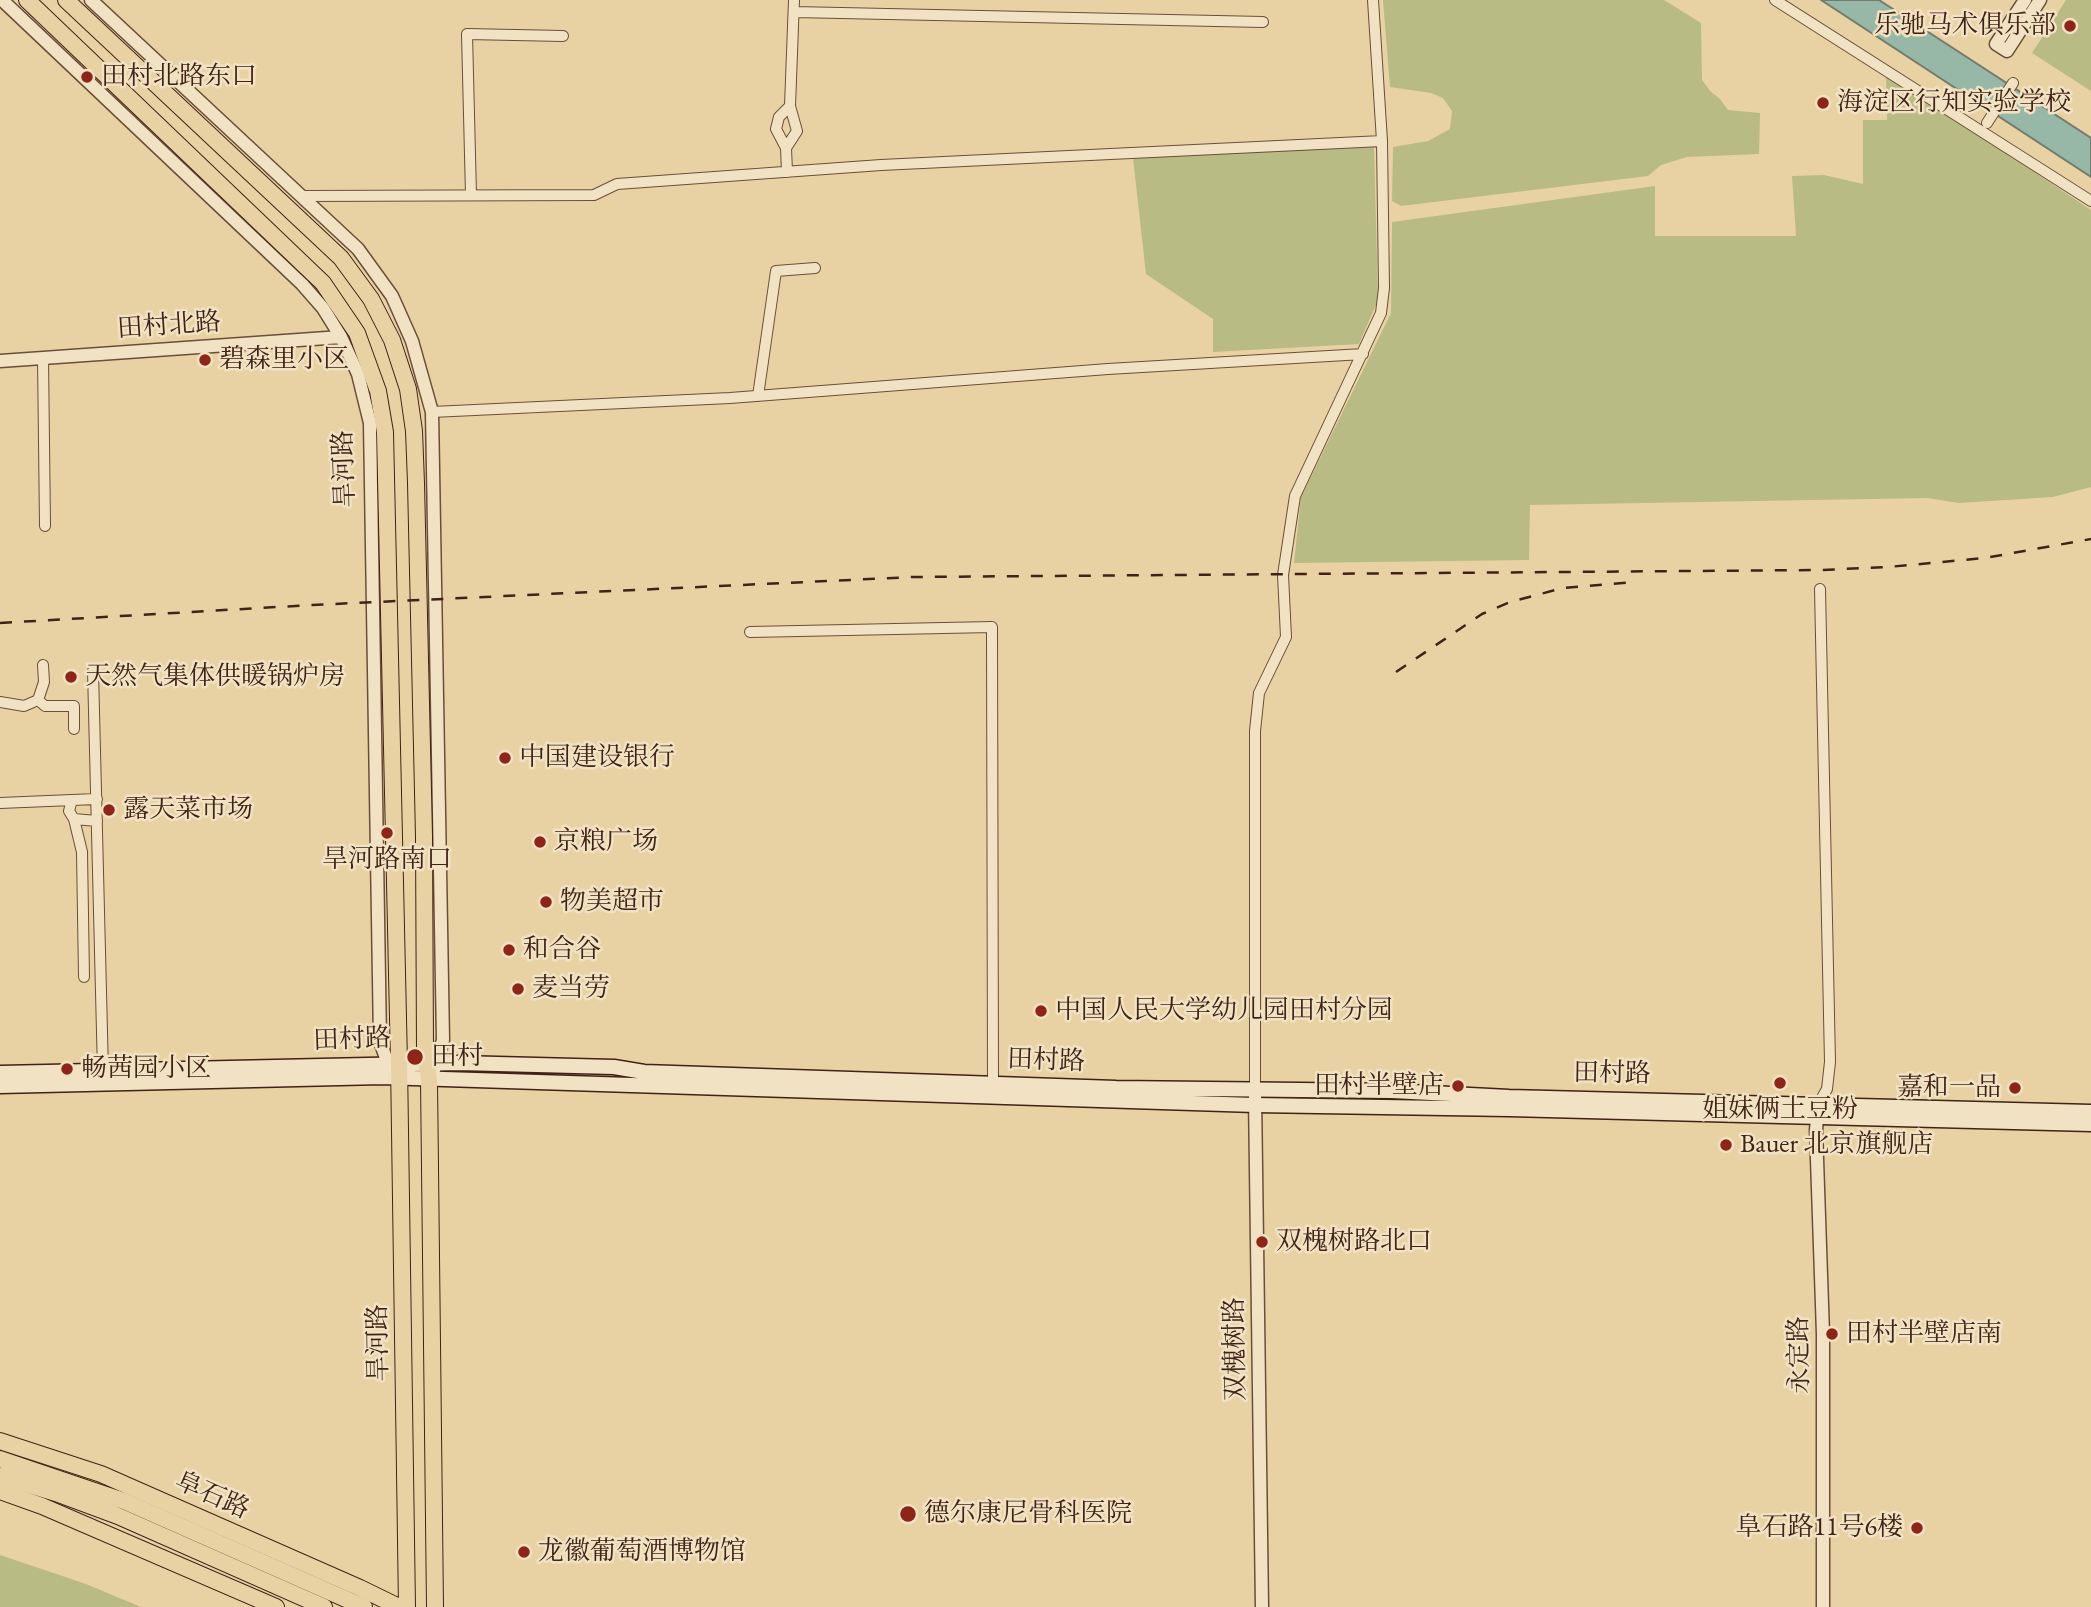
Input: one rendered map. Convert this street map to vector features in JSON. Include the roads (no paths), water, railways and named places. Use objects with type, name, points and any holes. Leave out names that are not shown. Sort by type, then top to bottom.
[{"type":"main road","name":"旱河路","points":[[27,0],[323,283],[358,332],[378,391],[385,432],[407,1607]]},
{"type":"main road","name":"旱河路","points":[[66,0],[341,258],[371,299],[392,340],[408,389],[414,431],[424,920],[431,1069],[435,1607]]},
{"type":"main road","name":"田村路","points":[[431,1069],[614,1067],[644,1072],[993,1084],[1509,1109],[2091,1124]]},
{"type":"main road","name":"田村路","points":[[0,1073],[395,1068],[1255,1097],[1269,1088],[2091,1112]]},
{"type":"main road","name":"田村路","points":[[0,1086],[262,1078],[395,1068]]},
{"type":"main road","name":"阜石路","points":[[0,1441],[101,1474],[360,1587],[399,1607]]},
{"type":"main road","name":"阜石路","points":[[0,1459],[124,1501],[364,1607]]},
{"type":"main road","points":[[0,1476],[118,1516],[324,1607]]},
{"type":"main road","points":[[0,1492],[42,1506],[275,1607]]},
{"type":"street","name":"旱河路","points":[[2,0],[302,284],[323,308],[341,337],[358,374],[370,423],[380,1041],[395,1068]]},
{"type":"street","name":"旱河路","points":[[91,0],[358,249],[392,296],[411,341],[432,412],[443,1040],[431,1069]]},
{"type":"street","points":[[786,148],[797,131],[790,106],[794,0]]},
{"type":"street","points":[[1255,1097],[1255,731],[1259,693],[1286,637],[1283,575],[1296,496],[1381,313],[1384,288],[1382,141],[1373,0]]},
{"type":"street","points":[[1775,0],[2091,201]]},
{"type":"street","points":[[2025,0],[1996,44],[2007,51],[2040,0]]},
{"type":"street","points":[[794,12],[1263,22]]},
{"type":"street","points":[[125,31],[161,88]]},
{"type":"street","points":[[471,195],[467,34],[563,36]]},
{"type":"street","points":[[1986,123],[2013,83]]},
{"type":"street","points":[[787,172],[786,148],[776,129],[779,117],[790,106]]},
{"type":"street","points":[[303,196],[594,195],[617,184],[787,172],[1107,153],[1382,141]]},
{"type":"street","points":[[180,144],[225,212]]},
{"type":"street","points":[[758,396],[776,271],[815,268]]},
{"type":"street","name":"田村北路","points":[[0,361],[341,337]]},
{"type":"street","points":[[432,412],[758,396],[1108,369],[1363,354]]},
{"type":"street","points":[[43,358],[45,526]]},
{"type":"street","points":[[1819,1103],[1827,1089],[1829,1062],[1820,589]]},
{"type":"street","points":[[750,632],[992,627],[993,1084]]},
{"type":"street","points":[[0,702],[24,706],[37,700],[44,682],[43,665]]},
{"type":"street","points":[[93,671],[103,1072]]},
{"type":"street","points":[[37,700],[44,706],[74,706],[74,729]]},
{"type":"street","points":[[0,803],[97,799]]},
{"type":"street","points":[[72,800],[69,811],[74,819],[82,852],[84,978]]},
{"type":"street","points":[[74,819],[97,821]]},
{"type":"street","points":[[377,838],[395,910]]},
{"type":"street","points":[[424,920],[440,846]]},
{"type":"street","name":"双槐树路","points":[[1255,1097],[1262,1607]]},
{"type":"street","name":"永定路","points":[[1819,1103],[1816,1118],[1823,1334],[1823,1607]]},
{"type":"railway","points":[[0,623],[312,605],[913,577],[1821,570],[1985,558],[2091,539]]},
{"type":"railway","points":[[1396,672],[1482,614],[1510,602],[1563,588],[1636,582]]},
{"type":"place","name":"乐驰马术俱乐部","points":[[2070,26]]},
{"type":"place","name":"田村北路东口","points":[[87,77]]},
{"type":"place","name":"海淀区行知实验学校","points":[[1823,103]]},
{"type":"place","name":"碧森里小区","points":[[205,360]]},
{"type":"place","name":"天然气集体供暖锅炉房","points":[[71,677]]},
{"type":"place","name":"中国建设银行","points":[[505,758]]},
{"type":"place","name":"露天菜市场","points":[[109,810]]},
{"type":"place","name":"旱河路南口","points":[[387,833]]},
{"type":"place","name":"京粮广场","points":[[540,842]]},
{"type":"place","name":"物美超市","points":[[546,902]]},
{"type":"place","name":"和合谷","points":[[509,950]]},
{"type":"place","name":"麦当劳","points":[[518,989]]},
{"type":"place","name":"中国人民大学幼儿园田村分园","points":[[1041,1011]]},
{"type":"place","name":"田村","points":[[415,1057]]},
{"type":"place","name":"畅茜园小区","points":[[67,1069]]},
{"type":"place","name":"姐妹俩土豆粉","points":[[1780,1083]]},
{"type":"place","name":"田村半壁店","points":[[1458,1086]]},
{"type":"place","name":"嘉和一品","points":[[2015,1088]]},
{"type":"place","name":"Bauer 北京旗舰店","points":[[1726,1145]]},
{"type":"place","name":"双槐树路北口","points":[[1262,1242]]},
{"type":"place","name":"田村半壁店南","points":[[1832,1334]]},
{"type":"place","name":"德尔康尼骨科医院","points":[[908,1514]]},
{"type":"place","name":"阜石路11号6楼","points":[[1917,1528]]},
{"type":"place","name":"龙徽葡萄酒博物馆","points":[[524,1552]]}]
